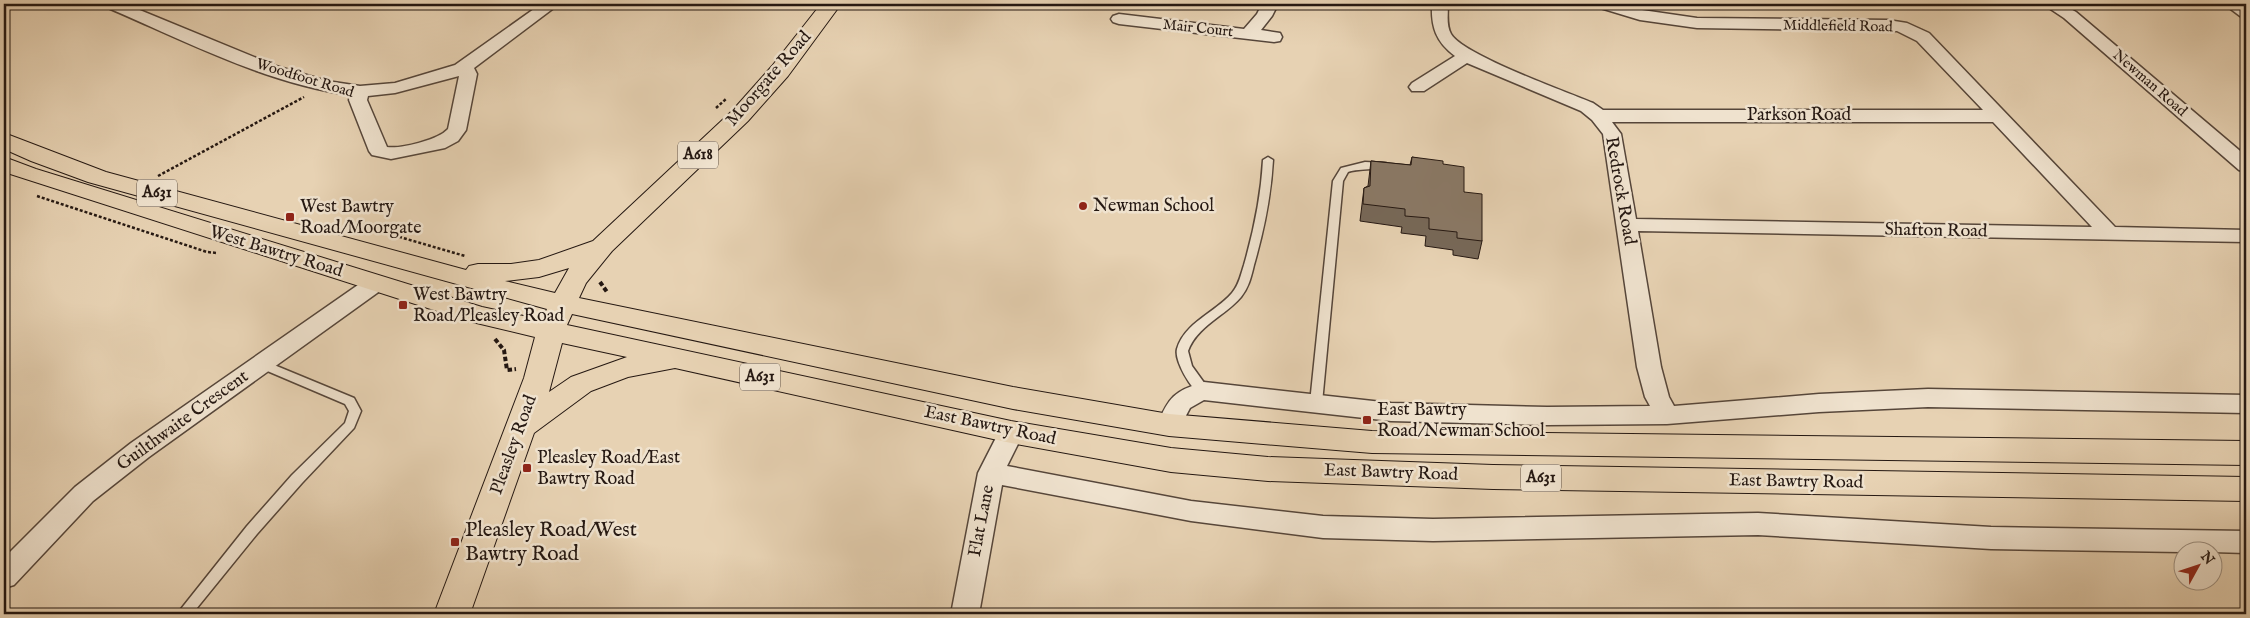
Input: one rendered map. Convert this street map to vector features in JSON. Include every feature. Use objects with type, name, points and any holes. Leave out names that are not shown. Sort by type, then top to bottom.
[{"type":"main road","name":"Moorgate Road","points":[[557,317],[574,280],[603,245],[740,116],[780,71],[831,4]]},
{"type":"main road","name":"West Bawtry Road","points":[[4,140],[39,156],[98,177],[442,270],[523,295],[557,317]]},
{"type":"main road","name":"West Bawtry Road","points":[[4,164],[28,174],[243,243],[478,315],[557,317]]},
{"type":"main road","points":[[442,270],[500,273],[530,271],[557,265],[603,245]]},
{"type":"main road","name":"East Bawtry Road","points":[[557,317],[677,359],[1011,432],[1171,460],[1268,469],[1503,477],[2246,489]]},
{"type":"main road","name":"East Bawtry Road","points":[[557,317],[663,323],[1013,398],[1169,425],[1372,442],[2246,453]]},
{"type":"main road","name":"Pleasley Road","points":[[452,614],[540,373],[557,317]]},
{"type":"main road","points":[[520,427],[581,384],[623,368],[677,359]]},
{"type":"street","points":[[360,91],[395,88],[418,83],[440,77],[466,66],[551,4]]},
{"type":"street","name":"Mair Court","points":[[1248,34],[1263,19],[1269,10],[1270,4]]},
{"type":"street","name":"Redrock Road","points":[[1440,4],[1439,24],[1442,34],[1450,45],[1466,56],[1573,100],[1599,116],[1612,134],[1649,367],[1657,397],[1667,415]]},
{"type":"street","name":"Middlefield Road","points":[[1603,4],[1640,15],[1697,23],[1888,25],[1901,27],[1924,36],[2109,233]]},
{"type":"street","name":"Newman Road","points":[[2052,4],[2070,15],[2246,166]]},
{"type":"street","points":[[2232,4],[2246,13]]},
{"type":"street","name":"Woodfoot Road","points":[[121,5],[270,70],[325,86],[360,91],[358,100],[379,152],[391,153],[438,144],[451,137],[457,130],[468,74],[466,66]]},
{"type":"street","name":"Mair Court","points":[[1119,20],[1274,36]]},
{"type":"street","points":[[1437,95],[1411,84],[1466,56]]},
{"type":"street","name":"Parkson Road","points":[[1599,116],[1998,116]]},
{"type":"street","name":"Shafton Road","points":[[1627,225],[2246,236]]},
{"type":"street","name":"Guilthwaite Crescent","points":[[4,577],[84,494],[140,450],[376,283]]},
{"type":"street","points":[[1169,425],[1177,404],[1186,396],[1204,391],[1391,412],[1547,416],[1667,415],[1820,403],[1928,398],[2246,404]]},
{"type":"street","name":"Flat Lane","points":[[964,614],[991,473],[1011,432]]},
{"type":"street","name":"East Bawtry Road","points":[[2142,452],[2246,463]]},
{"type":"street","points":[[991,473],[1191,512],[1331,527],[1433,530],[1758,524],[1991,538],[2246,542]]},
{"type":"lane","points":[[1204,391],[1186,367],[1182,352],[1186,342],[1196,331],[1232,300],[1241,288],[1257,242],[1265,200],[1268,160]]},
{"type":"lane","points":[[1316,403],[1338,181],[1344,170],[1355,166],[1368,164],[1401,168]]},
{"type":"lane","points":[[184,614],[252,530],[297,479],[350,425],[355,411],[350,401],[262,364]]},
{"type":"path","points":[[151,179],[325,86]]},
{"type":"path","points":[[712,112],[732,93]]},
{"type":"path","points":[[28,193],[207,252],[228,253],[243,243]]},
{"type":"path","points":[[359,228],[386,233],[470,258]]},
{"type":"building","points":[[1412,157],[1443,161],[1443,164],[1464,167],[1464,192],[1482,194],[1482,241],[1457,238],[1457,232],[1429,229],[1429,218],[1405,216],[1405,209],[1363,204],[1364,188],[1370,186],[1371,161],[1411,165]]},
{"type":"place","name":"Newman School","points":[[1083,206]]},
{"type":"place","name":"West Bawtry Road/Moorgate","points":[[290,217]]},
{"type":"place","name":"West Bawtry Road/Pleasley Road","points":[[403,305]]},
{"type":"place","name":"East Bawtry Road/Newman School","points":[[1367,420]]},
{"type":"place","name":"Pleasley Road/East Bawtry Road","points":[[527,468]]},
{"type":"place","name":"Pleasley Road/West Bawtry Road","points":[[455,542]]}]
